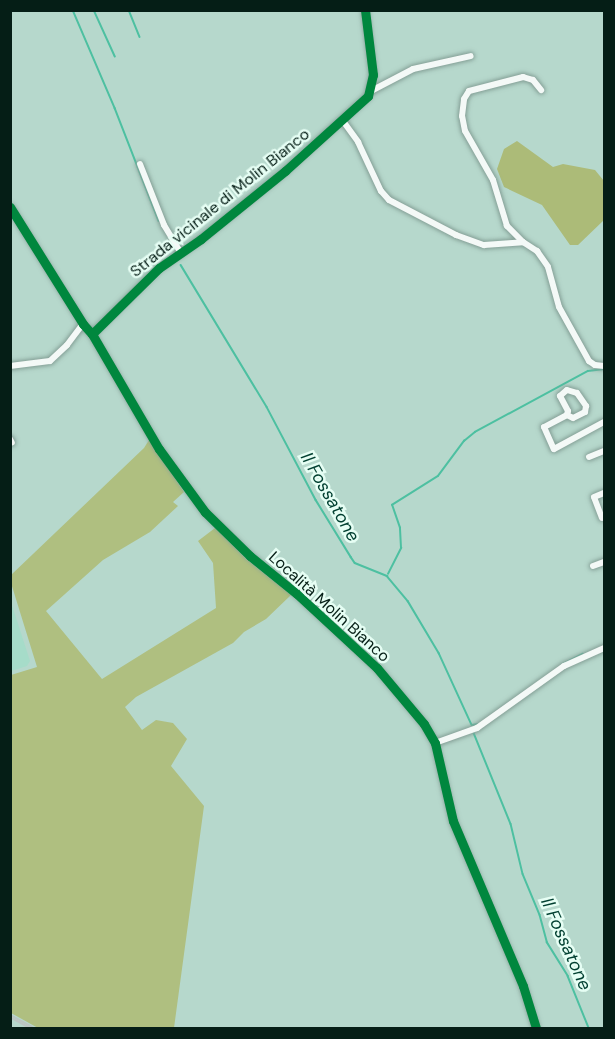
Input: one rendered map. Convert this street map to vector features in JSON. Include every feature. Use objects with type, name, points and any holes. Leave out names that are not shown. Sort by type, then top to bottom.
[{"type":"street","points":[[365,10],[372,57],[370,94]]},
{"type":"street","name":"Strada vicinale di Molin Bianco","points":[[92,334],[159,268],[181,253],[343,121],[370,94],[412,69],[471,56]]},
{"type":"street","points":[[541,90],[533,80],[523,76],[469,91],[464,99],[462,116],[465,131],[493,180],[507,226],[523,242],[537,250],[548,267],[559,307],[589,361],[595,365],[604,366]]},
{"type":"street","points":[[343,121],[358,142],[381,192],[389,200],[456,235],[484,245],[523,242]]},
{"type":"street","name":"Strada vicinale di Molin Bianco","points":[[140,164],[164,225],[181,253]]},
{"type":"street","name":"Località Molin Bianco","points":[[10,207],[82,324],[92,334],[159,449],[205,512],[242,549],[297,594],[377,668],[424,724],[435,744],[453,821],[523,986],[536,1029]]},
{"type":"street","points":[[10,366],[50,361],[67,345],[82,324]]},
{"type":"street","points":[[567,390],[577,393],[586,406],[585,412],[573,418],[567,415],[568,411],[560,396],[567,390]]},
{"type":"street","points":[[567,415],[544,427],[554,449],[604,422]]},
{"type":"street","points":[[590,457],[604,451]]},
{"type":"street","points":[[602,519],[594,497],[604,493]]},
{"type":"street","points":[[593,566],[604,562]]},
{"type":"street","points":[[435,744],[477,728],[564,666],[604,648]]},
{"type":"shaded area","points":[[149,440],[184,492],[173,502],[178,506],[150,532],[103,560],[46,611],[102,679],[216,608],[213,563],[198,541],[215,528],[246,559],[291,595],[266,619],[244,632],[233,643],[136,697],[125,707],[142,730],[156,720],[173,723],[187,739],[171,766],[204,806],[174,1028],[38,1028],[11,1013],[11,675],[37,667],[11,583],[11,575],[144,448]]},
{"type":"shaded area","points":[[10,599],[30,661],[27,666],[11,671]]},
{"type":"green space","points":[[517,141],[553,167],[563,164],[595,170],[604,181],[604,220],[578,245],[570,245],[542,205],[504,187],[497,169],[504,149]]},
{"type":"waterway","name":"Il Fossatone","points":[[73,10],[115,108],[159,221]]},
{"type":"waterway","points":[[94,10],[115,56]]},
{"type":"waterway","points":[[129,10],[140,37]]},
{"type":"waterway","name":"Il Fossatone","points":[[181,265],[267,407],[316,500],[351,557],[355,563],[387,576],[408,601],[439,653],[472,725],[478,724]]},
{"type":"waterway","points":[[388,574],[401,548],[400,528],[392,505],[438,476],[464,441],[475,432],[588,371],[604,369]]},
{"type":"waterway","points":[[563,664],[583,654]]},
{"type":"waterway","name":"Il Fossatone","points":[[474,733],[511,824],[523,874],[540,915],[547,942],[568,976],[589,1028]]},
{"type":"railway","points":[[10,1016],[32,1028]]},
{"type":"cycle path","points":[[92,334],[159,268],[201,239],[285,171],[368,96],[373,75],[365,10]]},
{"type":"cycle path","points":[[10,207],[83,324],[92,334],[159,449],[205,512],[250,556],[297,594],[377,668],[424,724],[435,743],[453,821],[523,986],[536,1028]]}]
